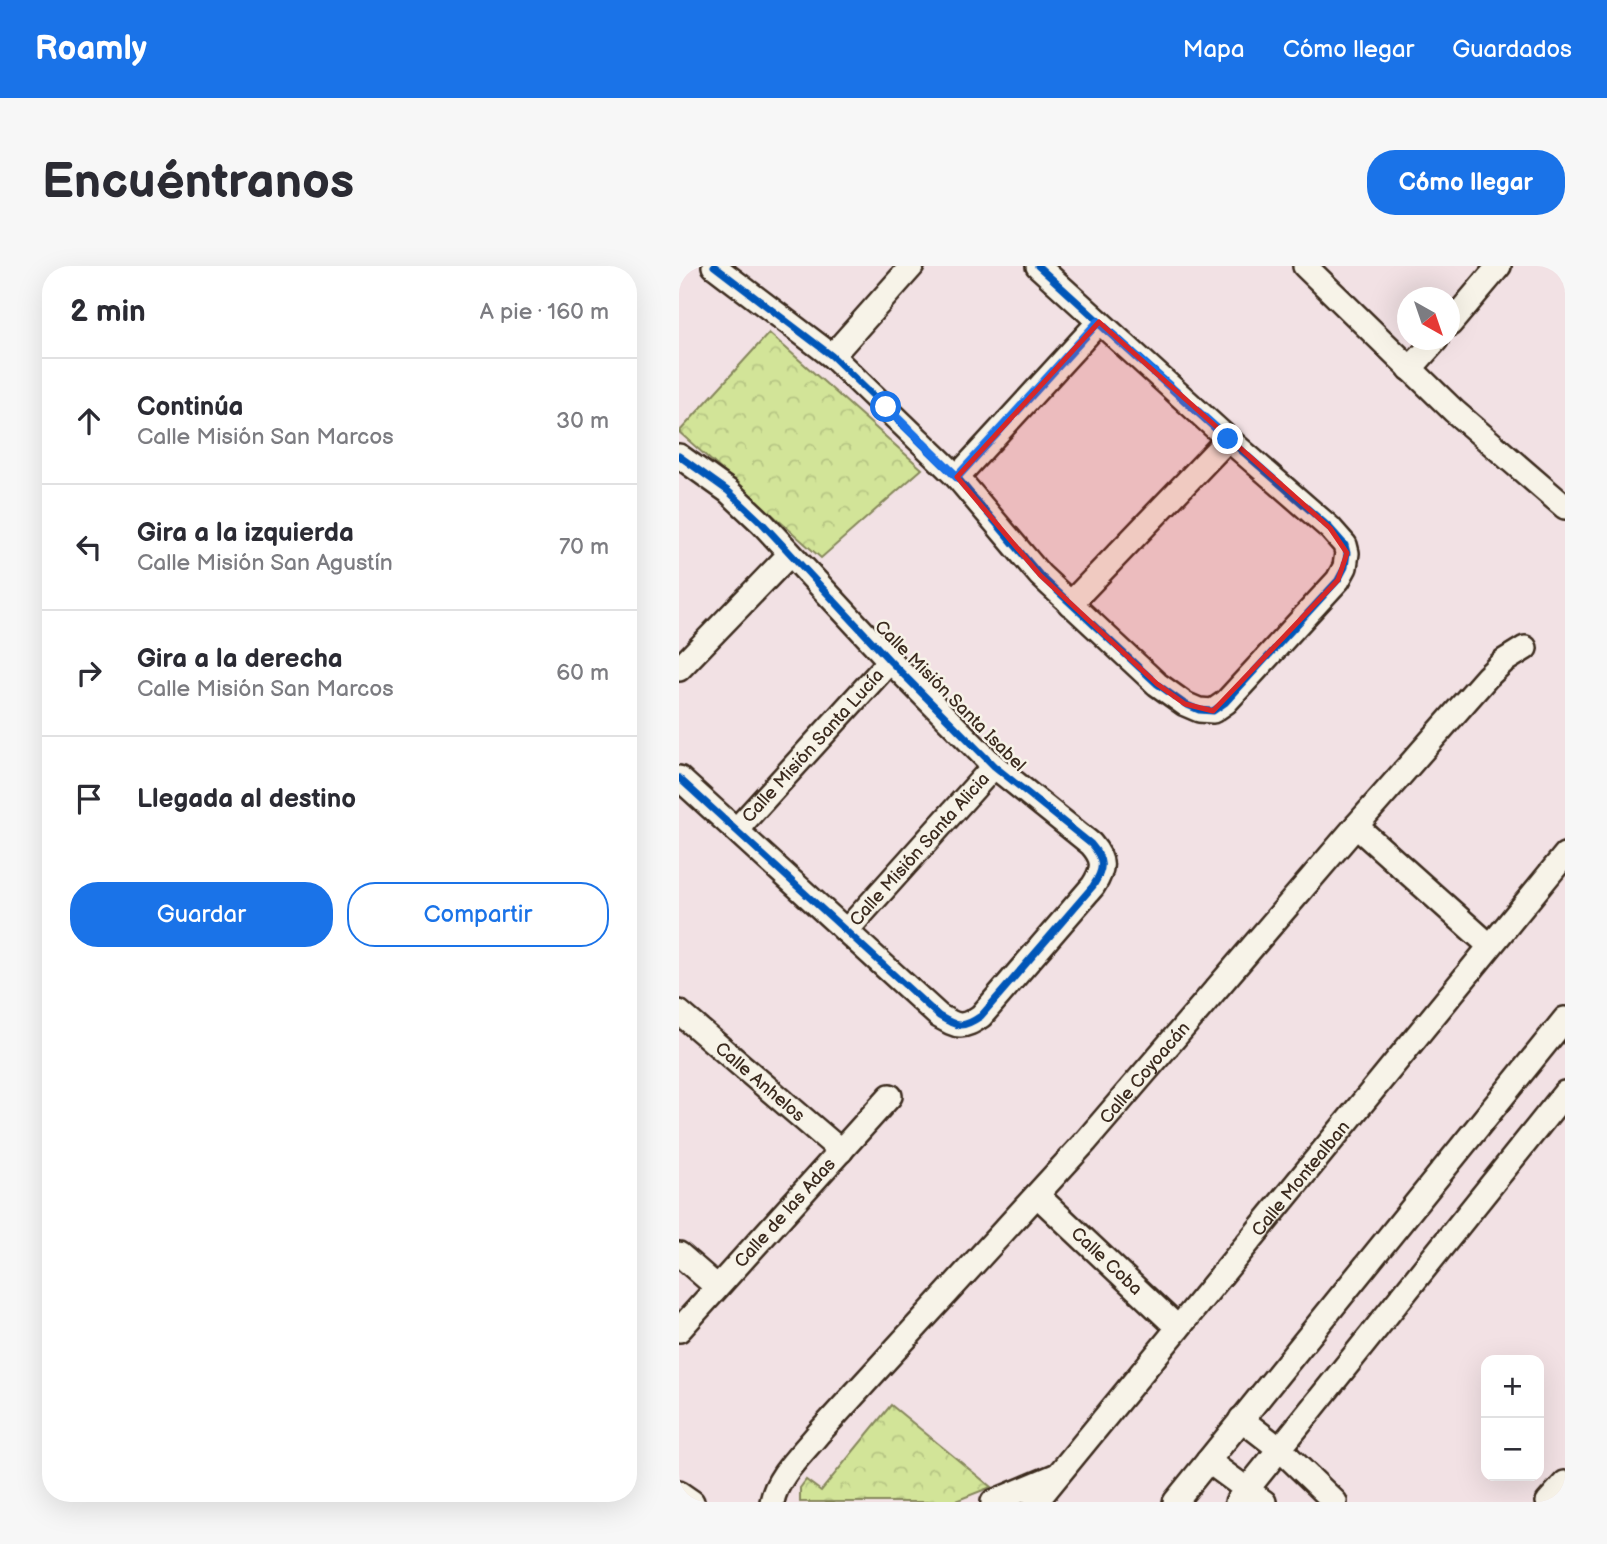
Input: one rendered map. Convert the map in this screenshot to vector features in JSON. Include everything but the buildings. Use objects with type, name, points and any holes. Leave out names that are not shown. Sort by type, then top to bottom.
[{"type":"street","points":[[715,266],[832,356],[957,477],[1040,575],[1157,684],[1185,704],[1199,710],[1213,711],[1226,702],[1338,580],[1345,567],[1345,545],[1330,528],[1038,266]]},
{"type":"street","points":[[832,356],[912,266]]},
{"type":"street","points":[[1305,266],[1454,411],[1565,507]]},
{"type":"street","points":[[1460,312],[1499,266]]},
{"type":"street","points":[[957,477],[1098,322]]},
{"type":"street","points":[[1410,369],[1427,350]]},
{"type":"street","points":[[1070,604],[1228,439]]},
{"type":"street","name":"Calle Misión Santa Isabel","points":[[679,456],[728,491],[762,523],[890,661],[994,766],[1091,844],[1101,856],[1103,865],[1093,886],[981,1016],[967,1026],[955,1026],[939,1016],[679,778]]},
{"type":"street","points":[[679,669],[790,554]]},
{"type":"street","name":"Calle Coyoacán","points":[[772,1502],[774,1493],[786,1473],[818,1434],[1037,1195],[1486,677],[1525,648]]},
{"type":"street","name":"Calle Misión Santa Lucía","points":[[736,830],[890,661]]},
{"type":"street","name":"Calle Misión Santa Alicia","points":[[846,931],[994,766]]},
{"type":"street","points":[[1356,826],[1490,946]]},
{"type":"street","name":"Calle Montealban","points":[[1036,1502],[1565,855]]},
{"type":"street","name":"Calle Anhelos","points":[[679,1012],[841,1151]]},
{"type":"street","points":[[1175,1502],[1565,1019]]},
{"type":"street","points":[[1208,1461],[1249,1498],[1281,1450],[1565,1093]]},
{"type":"street","name":"Calle de las Adas","points":[[679,1329],[890,1096]]},
{"type":"street","name":"Calle Coba","points":[[1037,1195],[1178,1328]]},
{"type":"street","points":[[679,1254],[717,1287]]},
{"type":"street","points":[[1241,1419],[1281,1450],[1335,1502]]},
{"type":"street","points":[[993,1502],[1059,1474]]},
{"type":"street","points":[[1548,1502],[1565,1483]]},
{"type":"street","points":[[679,1493],[692,1502]]},
{"type":"highlighted area","points":[[1099,322],[1330,528],[1347,553],[1338,580],[1213,711],[1185,704],[1157,684],[1040,575],[957,477]]},
{"type":"green space","points":[[769,333],[922,469],[821,558],[679,432]]},
{"type":"green space","points":[[891,1405],[991,1487],[953,1502],[800,1502],[800,1488],[806,1480],[821,1491]]},
{"type":"cycle path","points":[[714,266],[832,356],[957,477],[1040,575],[1157,684],[1185,704],[1199,710],[1213,711],[1226,702],[1338,580],[1345,567],[1345,545],[1330,528],[1038,266]]},
{"type":"cycle path","points":[[679,456],[728,491],[762,523],[890,661],[994,766],[1091,844],[1099,855],[1101,869],[1093,886],[981,1016],[960,1025],[939,1016],[679,778]]},
{"type":"route","points":[[886,407],[957,477],[1098,322],[1228,439]]}]
